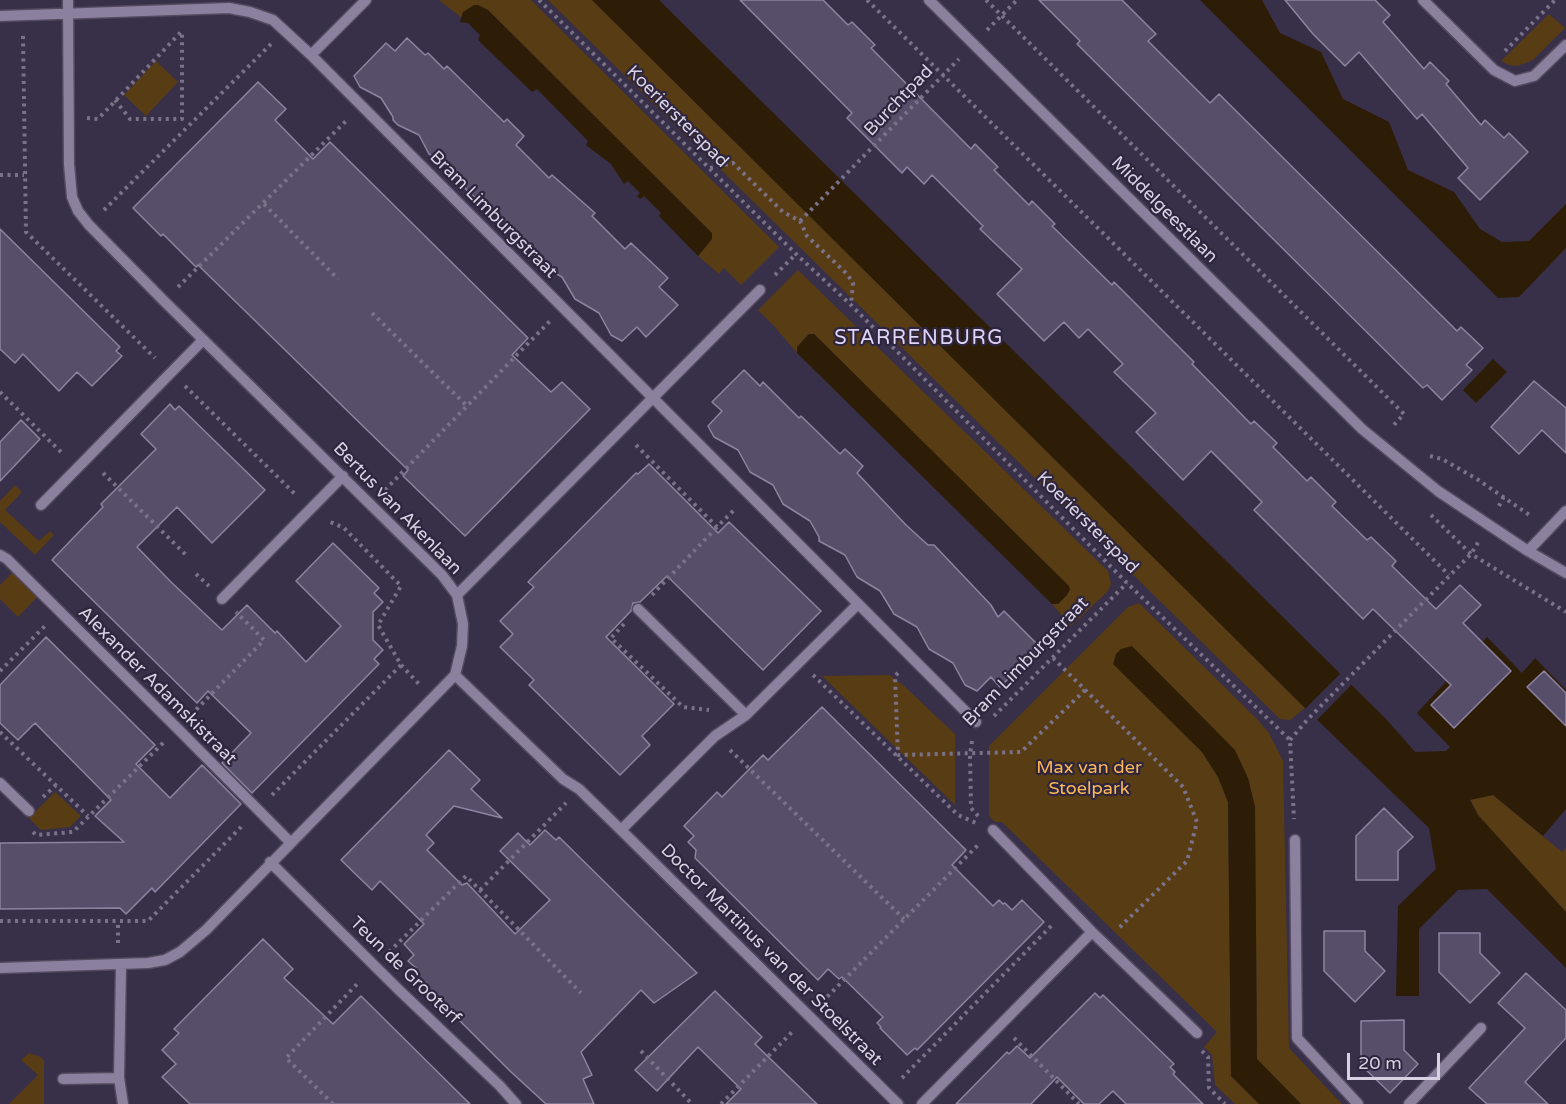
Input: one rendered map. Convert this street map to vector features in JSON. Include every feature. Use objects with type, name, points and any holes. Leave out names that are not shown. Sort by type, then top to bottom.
[{"type":"street","name":"Bertus van Akenlaan","points":[[68,0],[72,197],[78,211],[164,301],[442,575],[457,595],[463,624],[455,675]]},
{"type":"street","points":[[311,55],[366,0]]},
{"type":"street","name":"Middelgeestlaan","points":[[929,0],[1362,429],[1438,491],[1528,551],[1566,573]]},
{"type":"street","points":[[1423,0],[1490,66],[1515,81],[1534,76],[1566,45]]},
{"type":"street","name":"Bram Limburgstraat","points":[[0,16],[229,9],[250,12],[273,20],[311,55],[976,722]]},
{"type":"street","points":[[457,595],[760,290]]},
{"type":"street","points":[[41,505],[203,340]]},
{"type":"street","points":[[222,598],[343,476]]},
{"type":"street","points":[[1528,551],[1566,511]]},
{"type":"street","name":"Alexander Adamskistraat","points":[[0,555],[7,559],[290,842]]},
{"type":"street","points":[[621,830],[715,736],[746,715],[858,604]]},
{"type":"street","points":[[638,609],[746,715]]},
{"type":"street","points":[[0,968],[148,963],[165,960],[180,952],[206,930],[455,675]]},
{"type":"street","name":"Doctor Martinus van der Stoelstraat","points":[[455,675],[563,779],[579,789],[898,1104]]},
{"type":"street","points":[[0,783],[29,811]]},
{"type":"street","points":[[993,830],[1092,932],[1197,1033]]},
{"type":"street","points":[[1295,840],[1297,1038],[1358,1104]]},
{"type":"street","name":"Teun de Grooterf","points":[[270,862],[516,1104]]},
{"type":"street","points":[[922,1104],[1092,932]]},
{"type":"street","points":[[121,965],[119,1078],[123,1104]]},
{"type":"street","points":[[1409,1104],[1481,1028]]},
{"type":"street","points":[[63,1079],[119,1078]]},
{"type":"path","name":"Koeriersterspad","points":[[539,0],[795,255],[850,304],[1127,583],[1290,740]]},
{"type":"path","points":[[867,0],[1449,575]]},
{"type":"path","points":[[986,0],[1404,414],[1377,441]]},
{"type":"path","name":"Burchtpad","points":[[800,221],[1017,0]]},
{"type":"path","points":[[1490,66],[1555,0]]},
{"type":"path","points":[[182,9],[182,119]]},
{"type":"path","points":[[0,175],[24,174],[23,15]]},
{"type":"path","points":[[69,118],[98,119],[182,30]]},
{"type":"path","points":[[89,225],[284,31]]},
{"type":"path","points":[[116,100],[130,119],[182,119],[190,124]]},
{"type":"path","points":[[164,301],[361,106]]},
{"type":"path","points":[[710,168],[733,163],[783,212],[800,221],[807,236],[847,274],[853,283],[850,304]]},
{"type":"path","points":[[264,204],[338,279]]},
{"type":"path","points":[[760,290],[795,255]]},
{"type":"path","points":[[371,504],[563,308]]},
{"type":"path","points":[[372,313],[466,406]]},
{"type":"path","points":[[0,392],[77,468]]},
{"type":"path","points":[[620,430],[717,527]]},
{"type":"path","points":[[1421,453],[1442,459],[1485,484],[1549,529]]},
{"type":"path","points":[[88,457],[188,557]]},
{"type":"path","points":[[746,715],[683,707],[611,638],[750,495]]},
{"type":"path","points":[[1431,514],[1472,554],[1566,612]]},
{"type":"path","points":[[1295,840],[1290,740],[1350,675],[1472,554]]},
{"type":"path","name":"Bram Limburgstraat","points":[[990,720],[1127,583]]},
{"type":"path","points":[[0,671],[59,612]]},
{"type":"path","points":[[1053,658],[1183,787],[1197,822],[1187,861],[1113,934],[1092,932]]},
{"type":"path","points":[[721,1104],[993,830],[958,815],[826,687]]},
{"type":"path","points":[[0,732],[88,816]]},
{"type":"path","points":[[715,736],[904,919]]},
{"type":"path","name":"Bram Limburgstraat","points":[[972,738],[969,754],[970,808],[993,830]]},
{"type":"path","points":[[480,890],[579,789]]},
{"type":"path","points":[[333,1104],[286,1058],[466,876],[581,993]]},
{"type":"path","points":[[887,1093],[1069,907]]},
{"type":"path","points":[[1000,1025],[1079,1104]]},
{"type":"path","points":[[1197,1033],[1198,1048],[1208,1057],[1209,1088],[1226,1104]]},
{"type":"path","points":[[641,1050],[692,1104]]},
{"type":"green space","points":[[439,0],[531,0],[779,247],[741,285],[724,268],[719,274],[698,256],[712,239],[712,233],[488,10],[478,5],[463,12],[462,18]]},
{"type":"green space","points":[[548,0],[592,0],[1305,708],[1290,720],[1280,719]]},
{"type":"green space","points":[[1549,14],[1565,28],[1533,60],[1518,66],[1501,61]]},
{"type":"green space","points":[[156,61],[178,82],[146,116],[124,95]]},
{"type":"green space","points":[[798,270],[1108,571],[1111,584],[1108,591],[1071,626],[1052,604],[1058,604],[1067,595],[1070,589],[1068,586],[814,334],[809,334],[803,340],[797,347],[797,353],[758,310]]},
{"type":"green space","points":[[15,485],[22,492],[5,510],[39,541],[50,531],[54,535],[35,555],[0,522],[0,501]]},
{"type":"green space","points":[[14,571],[38,596],[18,617],[0,599],[0,585]]},
{"type":"green space","name":"Max van der Stoelpark","points":[[1139,603],[1257,719],[1269,733],[1283,761],[1289,1048],[1342,1104],[1301,1104],[1257,1059],[1255,807],[1248,778],[1113,664],[1202,752],[1218,777],[1228,802],[1231,1076],[1259,1104],[1235,1104],[1215,1085],[1212,1055],[1204,1047],[1217,1032],[1002,822],[995,822],[989,816],[989,746],[1128,607]]},
{"type":"green space","points":[[890,675],[955,734],[955,805],[822,676]]},
{"type":"green space","points":[[55,792],[81,816],[70,827],[41,830],[29,818]]},
{"type":"green space","points":[[1493,795],[1562,852],[1566,848],[1566,912],[1478,815],[1470,799]]},
{"type":"green space","points":[[29,1053],[41,1057],[44,1061],[44,1104],[9,1104],[38,1075],[21,1060]]},
{"type":"shaded area","points":[[592,0],[659,0],[1387,720],[1415,752],[1446,751],[1450,747],[1417,713],[1487,637],[1522,673],[1535,658],[1566,690],[1566,809],[1543,836],[1493,795],[1470,800],[1478,815],[1566,912],[1566,968],[1487,889],[1458,890],[1419,929],[1419,996],[1396,996],[1398,906],[1436,869],[1429,828],[1305,708]]},
{"type":"shaded area","points":[[1200,0],[1262,0],[1280,33],[1321,52],[1343,99],[1389,122],[1408,170],[1454,192],[1480,229],[1502,242],[1529,241],[1566,204],[1566,248],[1519,297],[1498,298]]},
{"type":"shaded area","points":[[474,5],[488,10],[712,233],[712,239],[698,256],[659,216],[661,213],[644,196],[640,199],[637,196],[640,193],[628,181],[624,184],[611,164],[586,145],[588,141],[537,89],[532,92],[478,40],[480,35],[468,23],[460,22],[463,12]]},
{"type":"shaded area","points":[[809,334],[814,334],[1069,586],[1067,595],[1058,604],[1052,604],[797,353],[797,347]]},
{"type":"shaded area","points":[[1493,359],[1507,372],[1476,403],[1463,390]]},
{"type":"shaded area","points":[[1132,646],[1235,750],[1248,778],[1255,807],[1257,1059],[1301,1104],[1259,1104],[1231,1076],[1228,802],[1218,777],[1202,752],[1113,664],[1116,654],[1121,649]]},
{"type":"pier","points":[[1342,672],[1353,683],[1315,722],[1303,711]]},
{"type":"building","points":[[740,0],[823,0],[848,25],[852,22],[875,45],[871,48],[971,149],[975,144],[998,167],[994,170],[1029,205],[1032,201],[1055,224],[1052,226],[1112,285],[1114,282],[1194,362],[1192,364],[1251,424],[1254,421],[1277,443],[1273,447],[1307,481],[1311,477],[1336,502],[1332,506],[1367,540],[1371,537],[1396,561],[1392,566],[1436,609],[1460,585],[1481,605],[1463,623],[1511,671],[1454,728],[1431,705],[1451,685],[1373,609],[1363,619],[1254,510],[1262,502],[1211,451],[1183,480],[1136,432],[1156,413],[1114,372],[1123,364],[1088,329],[1079,338],[1064,322],[1044,341],[997,294],[1022,269],[980,229],[983,226],[932,175],[924,184],[907,167],[902,173],[847,118],[852,113]]},
{"type":"building","points":[[1039,0],[1122,0],[1156,34],[1148,41],[1210,103],[1219,94],[1457,331],[1461,327],[1483,348],[1466,365],[1472,370],[1442,400],[1427,385],[1423,388],[1077,44],[1080,41]]},
{"type":"building","points":[[1285,0],[1375,0],[1390,15],[1383,22],[1424,69],[1430,62],[1449,81],[1446,84],[1481,125],[1485,120],[1504,138],[1509,133],[1528,152],[1480,200],[1458,178],[1468,168],[1422,114],[1417,119],[1359,52],[1345,66],[1313,34]]},
{"type":"building","points":[[407,38],[425,55],[428,53],[444,69],[447,66],[504,122],[507,119],[524,136],[516,145],[549,178],[552,175],[595,213],[592,216],[625,249],[631,243],[668,278],[659,287],[678,305],[646,337],[637,327],[622,341],[611,335],[599,313],[575,299],[562,277],[539,264],[527,241],[503,229],[490,205],[469,194],[455,171],[429,154],[419,135],[398,125],[381,98],[360,87],[354,76],[386,43],[395,51]]},
{"type":"building","points":[[258,82],[286,109],[275,120],[313,159],[330,142],[528,338],[512,355],[551,392],[562,382],[590,409],[465,536],[403,476],[408,470],[198,265],[196,267],[133,208]]},
{"type":"building","points":[[0,229],[120,347],[116,351],[122,356],[92,386],[77,372],[59,391],[23,354],[15,363],[0,349]]},
{"type":"building","points":[[744,370],[760,386],[763,382],[840,454],[845,449],[863,466],[857,473],[906,525],[928,545],[934,545],[991,605],[998,617],[1004,611],[1040,647],[1000,687],[991,677],[977,691],[965,685],[953,663],[929,649],[917,627],[894,614],[880,591],[857,577],[845,555],[819,541],[810,521],[783,504],[773,485],[750,472],[738,450],[714,437],[708,426],[722,411],[712,402]]},
{"type":"building","points":[[1534,381],[1566,408],[1566,453],[1542,430],[1519,454],[1491,427]]},
{"type":"building","points":[[170,404],[175,410],[179,406],[265,490],[212,543],[177,507],[137,547],[222,630],[247,605],[275,633],[277,631],[306,662],[341,626],[296,581],[333,543],[379,588],[374,593],[383,602],[373,612],[373,640],[383,650],[374,659],[379,664],[252,793],[222,763],[251,733],[208,691],[197,703],[52,560],[103,507],[101,504],[156,449],[141,434]]},
{"type":"building","points":[[21,420],[40,439],[0,481],[0,442]]},
{"type":"building","points":[[649,464],[718,533],[729,522],[821,611],[763,670],[667,576],[640,602],[633,603],[631,611],[606,637],[674,704],[642,736],[650,745],[620,775],[529,685],[534,680],[500,647],[513,634],[500,621],[534,587],[528,582],[636,473],[638,474]]},
{"type":"building","points":[[46,637],[155,745],[136,764],[170,798],[202,765],[241,804],[155,892],[152,888],[126,914],[120,908],[0,909],[0,843],[124,842],[95,816],[111,800],[35,723],[18,740],[0,723],[0,685]]},
{"type":"building","points":[[1544,671],[1566,693],[1566,726],[1527,687]]},
{"type":"building","points":[[822,707],[966,850],[952,865],[993,906],[999,900],[1012,910],[1022,900],[1044,922],[917,1050],[915,1048],[907,1055],[880,1028],[877,1023],[883,1017],[842,977],[839,979],[828,969],[818,980],[695,858],[696,850],[688,842],[694,836],[684,826],[717,792],[722,797],[763,755],[768,760]]},
{"type":"building","points":[[449,750],[480,780],[471,789],[502,818],[454,806],[426,835],[434,843],[427,850],[462,885],[467,883],[515,934],[550,900],[500,851],[518,833],[530,845],[545,830],[556,840],[559,837],[697,973],[654,1003],[641,990],[581,1052],[592,1075],[583,1079],[594,1104],[546,1104],[510,1071],[416,977],[416,968],[408,961],[414,955],[404,944],[424,924],[380,881],[372,890],[341,860]]},
{"type":"building","points":[[1384,808],[1413,837],[1398,851],[1398,880],[1356,880],[1356,836]]},
{"type":"building","points":[[1324,931],[1365,931],[1365,951],[1385,971],[1355,1002],[1324,971]]},
{"type":"building","points":[[1439,933],[1480,933],[1480,953],[1500,973],[1470,1003],[1439,972]]},
{"type":"building","points":[[263,939],[293,969],[284,978],[333,1024],[361,996],[470,1104],[190,1104],[162,1077],[176,1064],[162,1050],[179,1033],[174,1029]]},
{"type":"building","points":[[1526,973],[1566,1010],[1566,1038],[1525,1082],[1548,1104],[1487,1104],[1469,1088],[1525,1028],[1498,1003]]},
{"type":"building","points":[[715,991],[762,1037],[755,1044],[817,1104],[726,1104],[741,1089],[698,1047],[657,1091],[635,1070]]},
{"type":"building","points":[[1095,993],[1100,998],[1103,995],[1174,1064],[1170,1067],[1175,1072],[1173,1074],[1203,1104],[1126,1104],[1113,1091],[1099,1104],[1084,1104],[1057,1077],[1031,1104],[956,1104],[1007,1052],[1009,1054],[1017,1046],[1030,1058]]},
{"type":"building","points":[[1404,1020],[1404,1050],[1418,1064],[1390,1093],[1361,1065],[1361,1021]]},
{"type":"district","name":"STARRENBURG","points":[[919,339]]}]
